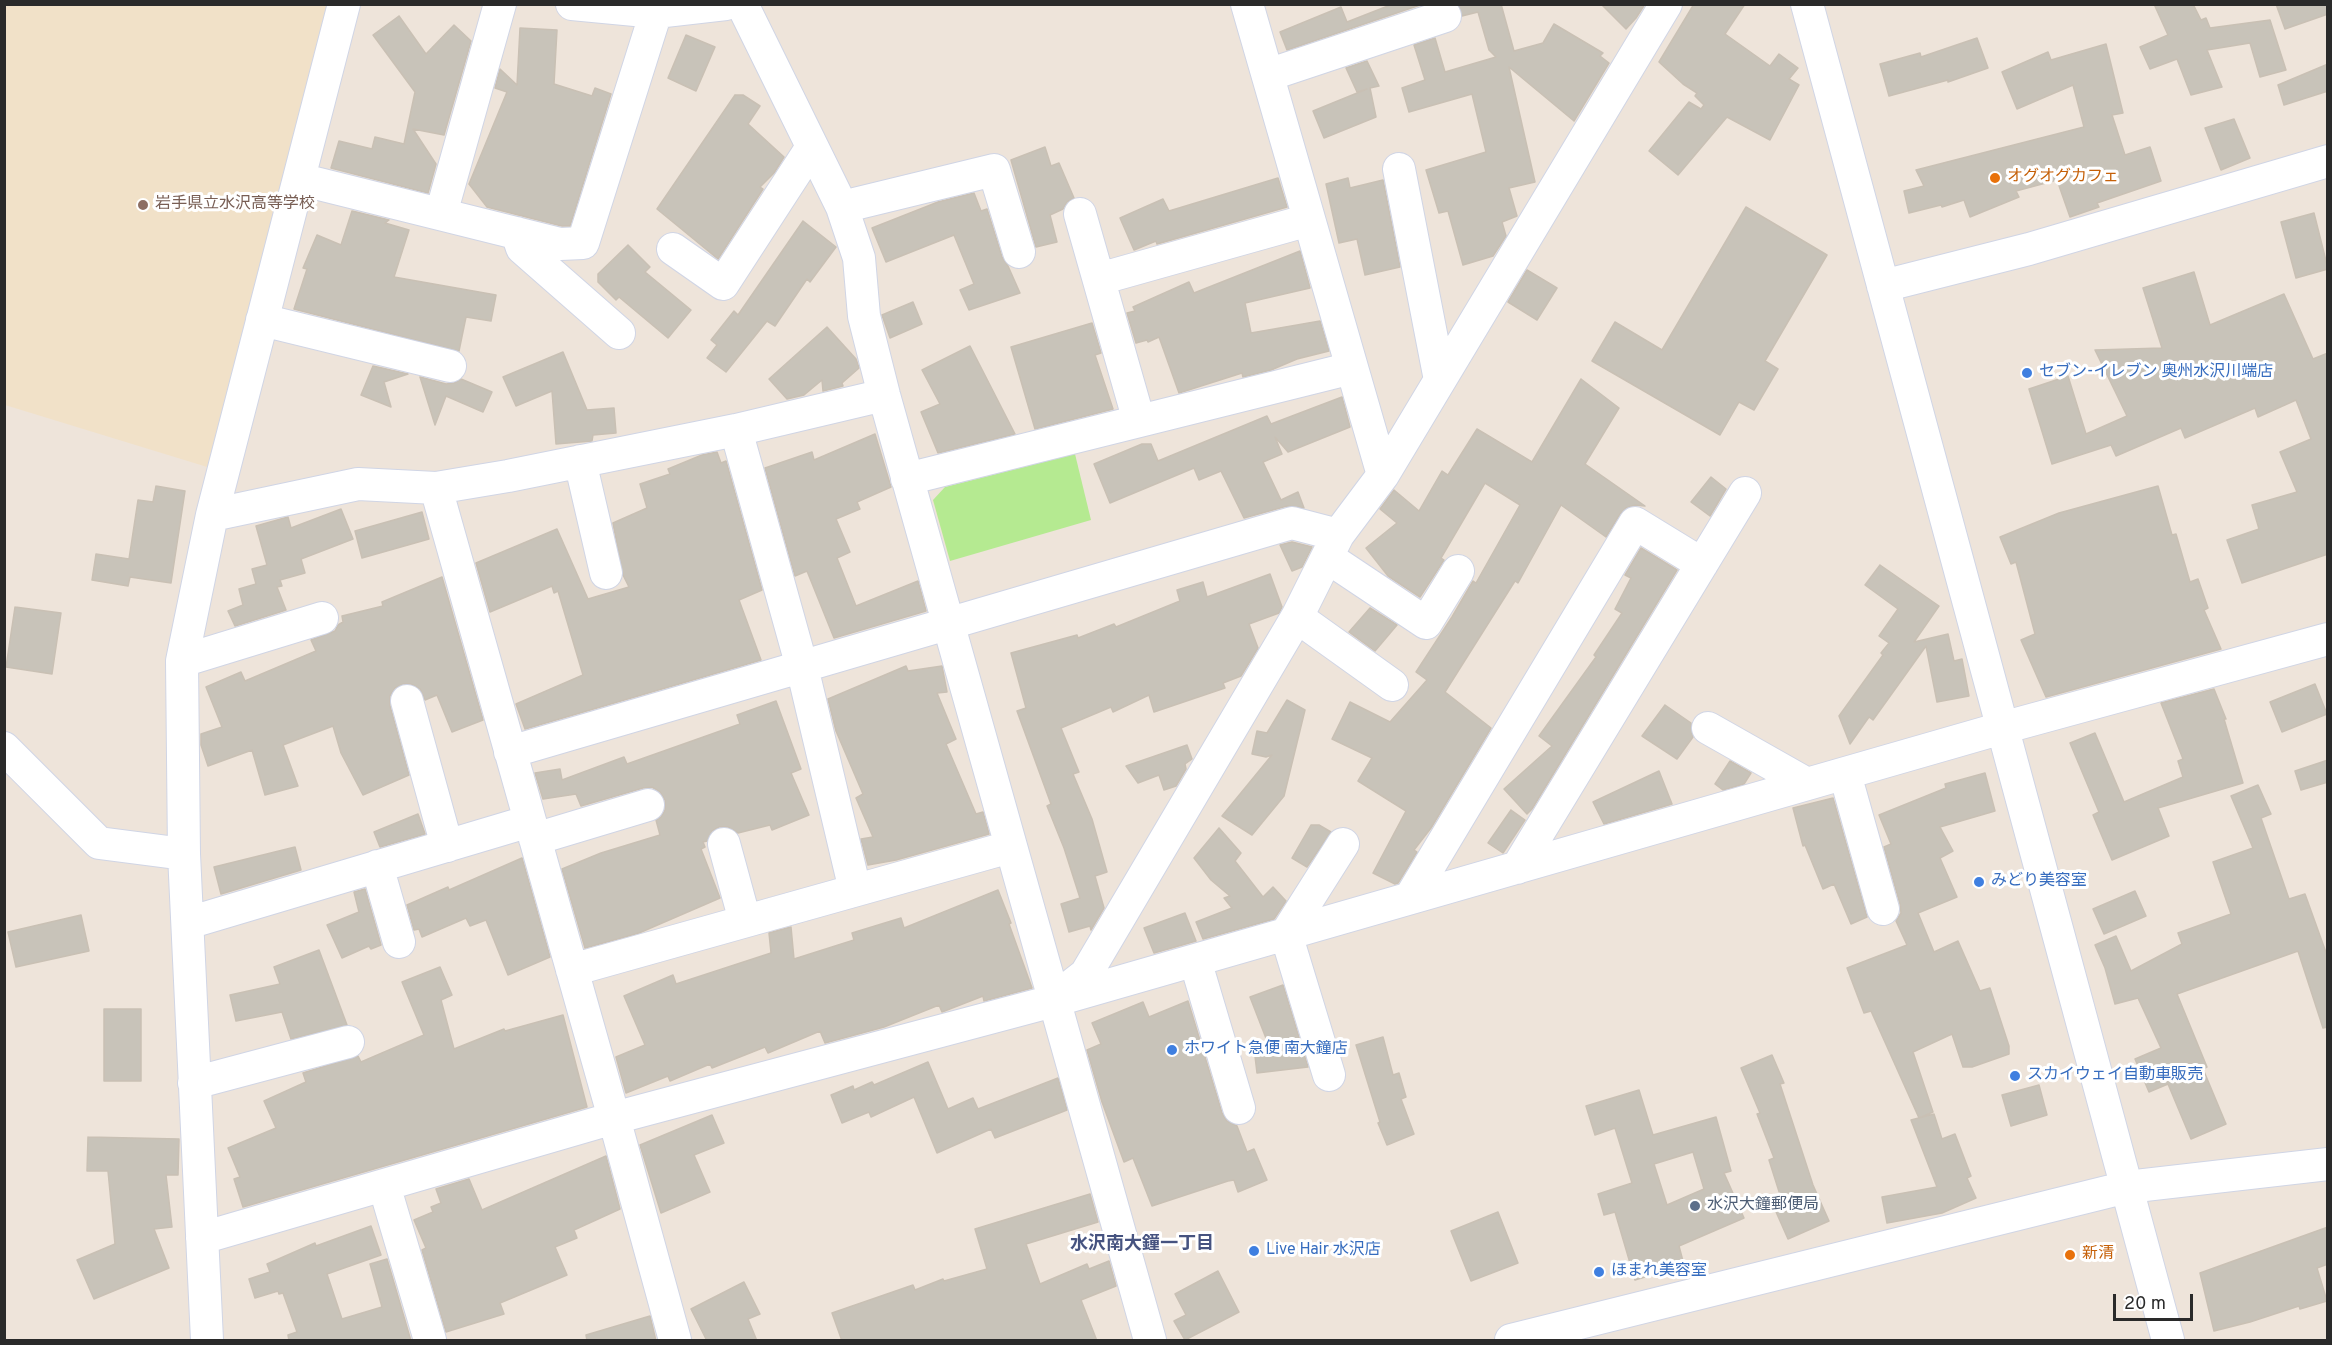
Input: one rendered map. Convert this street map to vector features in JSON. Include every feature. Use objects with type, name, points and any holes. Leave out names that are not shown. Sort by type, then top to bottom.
[{"type":"street","points":[[207,1341],[184,854],[182,661],[212,515],[344,4]]},
{"type":"street","points":[[441,214],[500,4]]},
{"type":"street","points":[[572,4],[656,12],[726,4]]},
{"type":"street","points":[[742,4],[842,207],[859,258],[864,316],[884,395],[1150,1341]]},
{"type":"street","points":[[1247,4],[1383,475]]},
{"type":"street","points":[[1053,1001],[1086,974],[1297,617],[1333,546],[1383,475],[1666,4]]},
{"type":"street","points":[[1807,4],[2168,1341]]},
{"type":"street","points":[[299,179],[560,244],[583,243],[656,12]]},
{"type":"street","points":[[1268,75],[1445,16]]},
{"type":"street","points":[[673,249],[723,284],[812,147]]},
{"type":"street","points":[[1884,286],[2029,249],[2328,161]]},
{"type":"street","points":[[1399,169],[1440,380]]},
{"type":"street","points":[[842,207],[994,170],[1019,252]]},
{"type":"street","points":[[1080,214],[1139,421]]},
{"type":"street","points":[[1099,279],[1310,220]]},
{"type":"street","points":[[517,233],[522,248],[619,333]]},
{"type":"street","points":[[262,320],[450,366]]},
{"type":"street","points":[[907,479],[1352,368]]},
{"type":"street","points":[[212,515],[358,484],[436,488],[508,476],[736,430],[884,395]]},
{"type":"street","points":[[736,430],[802,667],[855,890]]},
{"type":"street","points":[[580,460],[606,573]]},
{"type":"street","points":[[436,488],[675,1341]]},
{"type":"street","points":[[1517,868],[1745,493]]},
{"type":"street","points":[[1410,898],[1635,523],[1702,564]]},
{"type":"street","points":[[510,752],[1292,524],[1333,546],[1426,623],[1458,571]]},
{"type":"street","points":[[1297,617],[1392,685]]},
{"type":"street","points":[[182,661],[322,618]]},
{"type":"street","points":[[202,1239],[614,1118],[1053,1001],[2002,728],[2328,639]]},
{"type":"street","points":[[407,701],[447,846]]},
{"type":"street","points":[[1708,728],[1807,784]]},
{"type":"street","points":[[4,748],[99,843],[184,854]]},
{"type":"street","points":[[1845,774],[1883,909]]},
{"type":"street","points":[[188,923],[447,846],[648,806]]},
{"type":"street","points":[[724,844],[745,921]]},
{"type":"street","points":[[1329,1076],[1286,934],[1343,844]]},
{"type":"street","points":[[572,970],[1010,847]]},
{"type":"street","points":[[377,866],[399,942]]},
{"type":"street","points":[[1195,960],[1239,1108]]},
{"type":"street","points":[[194,1083],[348,1042]]},
{"type":"street","points":[[1511,1341],[2127,1187],[2328,1164]]},
{"type":"street","points":[[384,1185],[430,1341]]},
{"type":"shaded area","name":"岩手県立水沢高等学校","points":[[4,5],[332,5],[217,470],[5,405]]},
{"type":"green space","points":[[1075,454],[1091,520],[950,561],[933,500],[945,487]]},
{"type":"building","points":[[1393,4],[1423,4],[1287,50],[1280,32],[1341,7],[1347,22]]},
{"type":"building","points":[[1458,4],[1501,4],[1514,51],[1543,43],[1554,24],[1603,53],[1600,56],[1609,63],[1574,121],[1509,67],[1535,182],[1509,188],[1517,216],[1502,222],[1506,236],[1493,256],[1463,265],[1448,211],[1439,213],[1426,170],[1486,152],[1472,94],[1409,112],[1402,88],[1425,80],[1414,45],[1435,38],[1445,72],[1496,57],[1489,50],[1478,12],[1462,16]]},
{"type":"building","points":[[1601,4],[1645,4],[1626,29]]},
{"type":"building","points":[[1694,4],[1745,4],[1725,34],[1770,66],[1779,54],[1798,68],[1789,79],[1799,85],[1770,140],[1727,117],[1678,175],[1649,151],[1689,102],[1701,109],[1704,105],[1695,96],[1697,93],[1683,84],[1659,62]]},
{"type":"building","points":[[2154,4],[2193,4],[2201,20],[2206,18],[2210,28],[2270,20],[2286,70],[2260,77],[2250,43],[2207,50],[2222,87],[2191,95],[2177,59],[2150,69],[2140,47],[2168,35]]},
{"type":"building","points":[[2276,4],[2328,4],[2328,14],[2285,29]]},
{"type":"building","points":[[399,16],[426,54],[454,25],[471,41],[444,135],[413,129],[436,164],[428,193],[331,168],[339,141],[372,149],[375,137],[404,144],[415,92],[373,35]]},
{"type":"building","points":[[520,28],[557,30],[554,84],[592,96],[595,88],[611,94],[570,226],[487,207],[469,184],[507,92],[495,88],[500,69],[517,85]]},
{"type":"building","points":[[686,35],[715,47],[696,91],[668,78]]},
{"type":"building","points":[[1977,38],[1988,68],[1948,82],[1948,80],[1889,96],[1880,64],[1920,53],[1921,57]]},
{"type":"building","points":[[2106,44],[2123,113],[2112,115],[2125,155],[2150,147],[2161,181],[2097,203],[2099,207],[2070,217],[2057,180],[2016,191],[2019,197],[1970,217],[1964,200],[1909,213],[1904,191],[1924,186],[1916,170],[2084,127],[2073,85],[2017,109],[2002,72],[2048,52],[2051,60]]},
{"type":"building","points":[[1367,61],[1379,86],[1370,88],[1376,117],[1324,138],[1313,111],[1367,89],[1357,92],[1346,68]]},
{"type":"building","points":[[2328,64],[2328,91],[2284,105],[2278,85]]},
{"type":"building","points":[[735,95],[743,95],[760,106],[748,124],[784,157],[774,173],[760,187],[763,189],[718,259],[657,209]]},
{"type":"building","points":[[2234,119],[2250,158],[2221,170],[2205,128]]},
{"type":"building","points":[[1045,147],[1051,166],[1059,163],[1074,198],[1067,202],[1063,209],[1050,215],[1057,242],[1036,247],[1011,160]]},
{"type":"building","points":[[1278,178],[1287,207],[1157,244],[1156,241],[1134,250],[1120,218],[1163,199],[1169,211]]},
{"type":"building","points":[[1348,178],[1350,188],[1383,180],[1400,267],[1365,275],[1357,239],[1339,243],[1326,184]]},
{"type":"building","points":[[974,193],[981,211],[987,209],[1002,257],[1020,293],[969,310],[960,290],[974,284],[954,235],[886,262],[872,228],[938,202]]},
{"type":"building","points":[[1746,207],[1827,255],[1765,361],[1778,369],[1754,410],[1739,402],[1720,435],[1592,361],[1615,322],[1662,350]]},
{"type":"building","points":[[352,211],[389,220],[385,223],[409,230],[394,277],[496,295],[491,321],[466,317],[459,351],[294,309],[307,269],[303,268],[317,235],[341,245]]},
{"type":"building","points":[[2314,213],[2328,269],[2296,278],[2281,222]]},
{"type":"building","points":[[803,221],[836,247],[810,282],[807,279],[775,326],[767,321],[726,372],[707,358],[717,345],[711,340],[734,311],[738,315]]},
{"type":"building","points":[[628,245],[650,267],[645,272],[691,310],[668,338],[619,297],[616,300],[598,282],[598,274]]},
{"type":"building","points":[[1300,251],[1310,288],[1245,303],[1251,333],[1320,321],[1329,351],[1297,359],[1271,370],[1243,377],[1242,373],[1179,393],[1159,337],[1148,342],[1147,340],[1136,343],[1127,313],[1135,311],[1133,307],[1189,282],[1194,293]]},
{"type":"building","points":[[1527,270],[1557,288],[1537,320],[1508,302]]},
{"type":"building","points":[[2194,272],[2210,325],[2284,294],[2313,359],[2328,353],[2328,554],[2242,583],[2227,540],[2259,529],[2252,505],[2297,492],[2280,452],[2311,439],[2296,400],[2258,417],[2255,408],[2185,438],[2181,428],[2116,456],[2111,445],[2052,464],[2029,389],[2068,376],[2086,434],[2127,416],[2095,350],[2162,348],[2143,288]]},
{"type":"building","points":[[913,302],[922,324],[890,338],[882,315]]},
{"type":"building","points":[[1092,323],[1101,353],[1095,355],[1113,409],[1035,429],[1011,347]]},
{"type":"building","points":[[827,327],[856,359],[859,368],[842,383],[843,386],[823,391],[822,380],[804,395],[787,399],[769,379]]},
{"type":"building","points":[[970,346],[1015,434],[938,453],[921,412],[940,404],[922,370]]},
{"type":"building","points":[[563,352],[587,410],[614,408],[616,433],[593,435],[592,441],[556,444],[552,391],[516,406],[503,377]]},
{"type":"building","points":[[373,366],[408,374],[384,382],[391,407],[361,395]]},
{"type":"building","points":[[420,377],[446,384],[461,379],[492,392],[483,412],[446,396],[435,425]]},
{"type":"building","points":[[1581,379],[1619,408],[1585,464],[1645,506],[1635,505],[1626,508],[1606,537],[1561,505],[1518,583],[1515,581],[1445,692],[1491,728],[1431,828],[1414,850],[1417,852],[1398,883],[1395,884],[1373,873],[1406,811],[1358,781],[1372,758],[1332,739],[1350,702],[1390,722],[1427,680],[1416,672],[1473,581],[1476,583],[1520,505],[1485,483],[1441,558],[1444,560],[1420,597],[1388,576],[1366,548],[1397,523],[1380,509],[1394,490],[1419,511],[1442,471],[1448,475],[1477,429],[1532,462]]},
{"type":"building","points":[[1342,397],[1350,427],[1288,452],[1275,437],[1282,454],[1263,462],[1281,500],[1298,492],[1304,508],[1287,506],[1244,518],[1221,471],[1199,480],[1194,468],[1110,503],[1094,464],[1142,444],[1151,444],[1158,461],[1267,416],[1271,424]]},
{"type":"building","points":[[875,434],[891,487],[857,502],[860,509],[836,519],[850,552],[837,558],[856,606],[918,581],[926,611],[834,638],[807,571],[795,576],[765,468],[812,452],[814,460]]},
{"type":"building","points":[[717,452],[721,463],[726,461],[762,590],[739,600],[761,660],[525,729],[516,704],[583,675],[558,591],[554,593],[552,586],[490,612],[476,563],[557,529],[588,599],[629,587],[623,575],[613,523],[647,508],[640,484],[670,474],[668,469],[702,455]]},
{"type":"building","points":[[1711,477],[1726,489],[1710,516],[1691,502]]},
{"type":"building","points":[[156,486],[185,491],[171,583],[130,577],[128,586],[92,580],[96,554],[129,559],[138,500],[153,502]]},
{"type":"building","points":[[2158,486],[2172,535],[2176,534],[2190,582],[2198,579],[2208,608],[2204,610],[2221,649],[2046,697],[2021,640],[2035,634],[2016,562],[2011,564],[2000,537],[2059,513]]},
{"type":"building","points":[[341,509],[353,539],[301,559],[305,573],[280,580],[282,586],[277,587],[286,610],[235,626],[228,611],[243,605],[239,589],[256,584],[252,569],[267,565],[256,526],[288,517],[291,528]]},
{"type":"building","points":[[422,512],[429,539],[362,558],[355,531]]},
{"type":"building","points":[[1292,542],[1312,547],[1302,567],[1292,571],[1280,545]]},
{"type":"building","points":[[1641,548],[1677,570],[1527,814],[1504,789],[1552,746],[1539,736],[1596,657],[1594,655],[1622,613],[1615,609],[1631,578],[1625,575]]},
{"type":"building","points":[[1880,565],[1939,606],[1914,642],[1948,634],[1954,661],[1962,659],[1969,696],[1937,702],[1926,646],[1873,720],[1869,717],[1850,744],[1839,716],[1883,655],[1881,653],[1889,643],[1879,636],[1898,609],[1865,585]]},
{"type":"building","points":[[1270,574],[1282,607],[1279,613],[1249,624],[1258,648],[1241,676],[1223,683],[1225,688],[1154,712],[1149,695],[1113,712],[1111,707],[1061,728],[1079,772],[1073,774],[1092,819],[1107,872],[1095,876],[1104,908],[1091,930],[1090,926],[1069,932],[1061,904],[1080,898],[1064,848],[1047,806],[1051,804],[1017,711],[1026,708],[1011,653],[1077,635],[1078,638],[1114,624],[1116,627],[1180,601],[1177,590],[1203,582],[1207,597]]},
{"type":"building","points":[[442,577],[483,720],[452,732],[437,695],[425,700],[420,689],[411,684],[403,684],[395,688],[390,696],[390,706],[409,775],[363,795],[341,753],[333,726],[283,745],[298,786],[265,795],[252,750],[208,766],[201,745],[201,734],[222,727],[206,687],[241,672],[245,681],[316,651],[311,640],[335,631],[343,622],[342,616],[383,606],[382,602]]},
{"type":"building","points":[[15,607],[61,613],[52,674],[6,667]]},
{"type":"building","points":[[1370,608],[1397,625],[1375,651],[1349,632]]},
{"type":"building","points":[[906,666],[908,671],[942,666],[947,692],[937,693],[956,739],[946,744],[976,814],[983,812],[989,834],[896,860],[868,865],[861,839],[873,837],[856,798],[863,794],[836,731],[828,699]]},
{"type":"building","points":[[2315,684],[2327,714],[2282,732],[2270,702]]},
{"type":"building","points":[[2214,689],[2226,719],[2224,719],[2243,783],[2158,808],[2169,836],[2112,860],[2093,815],[2099,812],[2070,743],[2095,733],[2124,802],[2183,777],[2178,761],[2183,759],[2161,703]]},
{"type":"building","points":[[1287,700],[1305,710],[1284,796],[1252,835],[1222,816],[1272,755],[1266,757],[1252,754],[1257,731],[1267,733]]},
{"type":"building","points":[[776,701],[801,769],[791,773],[809,815],[772,830],[770,825],[738,833],[728,827],[719,827],[712,831],[707,841],[703,842],[705,847],[701,849],[720,898],[639,933],[585,948],[562,869],[601,853],[660,835],[656,820],[665,810],[665,800],[660,792],[652,787],[581,806],[576,794],[543,799],[535,773],[560,769],[562,780],[624,757],[627,764],[740,724],[737,715]]},
{"type":"building","points":[[1665,705],[1691,723],[1693,737],[1677,759],[1642,736]]},
{"type":"building","points":[[1187,745],[1192,759],[1185,764],[1186,769],[1176,786],[1164,790],[1159,775],[1138,783],[1126,766]]},
{"type":"building","points":[[2328,760],[2328,782],[2301,790],[2295,771]]},
{"type":"building","points":[[1730,761],[1751,773],[1744,784],[1723,790],[1715,784]]},
{"type":"building","points":[[1659,771],[1672,804],[1604,824],[1593,802]]},
{"type":"building","points":[[1985,773],[1995,811],[1940,827],[1953,851],[1940,858],[1957,897],[1918,913],[1934,952],[1958,941],[1980,991],[1990,988],[2009,1046],[2009,1054],[1972,1067],[1963,1067],[1952,1034],[1913,1052],[1933,1112],[1919,1118],[1871,1011],[1864,1013],[1847,968],[1907,945],[1896,921],[1901,913],[1900,904],[1884,847],[1891,844],[1879,815],[1946,788],[1945,784]]},
{"type":"building","points":[[2258,785],[2271,814],[2261,818],[2289,899],[2305,894],[2328,958],[2328,1027],[2323,1028],[2298,951],[2177,994],[2207,1067],[2203,1069],[2226,1124],[2191,1139],[2168,1084],[2149,1092],[2135,1059],[2161,1048],[2138,998],[2115,1004],[2105,968],[2095,945],[2116,936],[2131,971],[2182,944],[2178,933],[2231,914],[2213,862],[2253,848],[2231,796]]},
{"type":"building","points":[[1833,798],[1867,917],[1851,924],[1834,884],[1823,889],[1805,845],[1803,846],[1793,808]]},
{"type":"building","points":[[1511,810],[1525,820],[1503,853],[1488,843]]},
{"type":"building","points":[[418,814],[425,834],[380,847],[374,832]]},
{"type":"building","points":[[1311,825],[1319,825],[1331,832],[1307,867],[1292,858]]},
{"type":"building","points":[[1219,828],[1241,853],[1235,861],[1263,897],[1273,887],[1286,901],[1274,919],[1203,939],[1196,922],[1232,908],[1224,898],[1230,896],[1211,880],[1194,858]]},
{"type":"building","points":[[295,847],[301,870],[221,894],[214,867]]},
{"type":"building","points":[[522,858],[550,957],[508,975],[486,920],[470,926],[466,918],[422,937],[419,929],[414,930],[407,905],[448,887],[449,890]]},
{"type":"building","points":[[365,889],[381,945],[371,949],[369,946],[342,958],[327,925],[359,912],[354,892]]},
{"type":"building","points":[[998,890],[1032,988],[984,1001],[983,996],[942,1012],[939,1005],[884,1027],[825,1043],[820,1031],[768,1053],[765,1047],[712,1068],[710,1064],[670,1081],[668,1076],[626,1093],[616,1057],[645,1045],[624,996],[673,975],[676,984],[771,953],[769,933],[791,927],[794,959],[854,940],[852,933],[901,918],[904,928]]},
{"type":"building","points":[[2135,891],[2146,916],[2104,934],[2093,909]]},
{"type":"building","points":[[1185,913],[1196,941],[1154,953],[1144,928]]},
{"type":"building","points":[[81,915],[89,951],[16,967],[8,932]]},
{"type":"building","points":[[319,950],[347,1025],[291,1039],[282,1012],[236,1021],[230,995],[280,984],[274,967]]},
{"type":"building","points":[[440,967],[452,995],[441,1000],[454,1049],[504,1029],[505,1031],[563,1015],[587,1107],[243,1207],[234,1179],[240,1177],[228,1148],[276,1128],[264,1101],[306,1082],[303,1073],[358,1056],[361,1062],[424,1035],[402,982]]},
{"type":"building","points":[[1283,985],[1308,1067],[1257,1073],[1254,1048],[1269,1046],[1250,997]]},
{"type":"building","points":[[1188,1001],[1222,1113],[1227,1121],[1237,1126],[1247,1152],[1254,1149],[1267,1180],[1238,1192],[1234,1180],[1228,1181],[1152,1206],[1133,1158],[1124,1162],[1102,1102],[1087,1050],[1101,1044],[1092,1023],[1143,1002],[1149,1017]]},
{"type":"building","points":[[104,1009],[141,1009],[141,1081],[104,1081]]},
{"type":"building","points":[[1383,1037],[1393,1075],[1399,1073],[1406,1097],[1401,1099],[1414,1134],[1387,1145],[1378,1123],[1380,1122],[1356,1045]]},
{"type":"building","points":[[1772,1055],[1784,1083],[1780,1084],[1813,1185],[1829,1221],[1788,1239],[1773,1205],[1782,1201],[1769,1160],[1774,1158],[1757,1114],[1760,1113],[1741,1068]]},
{"type":"building","points":[[928,1062],[948,1109],[973,1098],[978,1109],[1058,1078],[1067,1110],[995,1138],[991,1129],[937,1153],[914,1097],[871,1117],[869,1112],[842,1123],[831,1095],[853,1086],[854,1090],[872,1082],[874,1085]]},
{"type":"building","points":[[2039,1085],[2047,1115],[2011,1126],[2002,1095]]},
{"type":"building","points":[[1639,1090],[1653,1135],[1716,1117],[1731,1171],[1724,1173],[1744,1218],[1679,1246],[1684,1265],[1635,1280],[1615,1212],[1604,1215],[1598,1194],[1632,1183],[1615,1128],[1595,1135],[1586,1106]],"holes":[[[1693,1152],[1704,1189],[1667,1205],[1654,1164]]]},
{"type":"building","points":[[1934,1114],[1942,1139],[1955,1134],[1971,1176],[1967,1178],[1976,1198],[1942,1213],[1887,1223],[1882,1197],[1937,1187],[1911,1120]]},
{"type":"building","points":[[712,1115],[724,1143],[694,1155],[710,1192],[661,1213],[640,1145]]},
{"type":"building","points":[[88,1137],[179,1139],[178,1175],[166,1175],[172,1227],[154,1229],[169,1268],[94,1299],[77,1260],[115,1244],[108,1171],[87,1171]]},
{"type":"building","points":[[606,1156],[620,1209],[574,1230],[577,1238],[555,1247],[567,1275],[500,1303],[504,1314],[446,1332],[422,1250],[426,1248],[414,1220],[433,1212],[431,1207],[441,1203],[436,1189],[469,1179],[482,1210]]},
{"type":"building","points":[[1090,1194],[1098,1222],[1026,1244],[1040,1284],[1087,1264],[1089,1269],[1109,1261],[1116,1286],[1081,1300],[1097,1341],[842,1341],[832,1313],[913,1285],[915,1290],[943,1279],[944,1281],[987,1269],[975,1229]]},
{"type":"building","points":[[1498,1212],[1518,1263],[1471,1281],[1451,1231]]},
{"type":"building","points":[[371,1226],[381,1255],[327,1274],[342,1319],[382,1307],[370,1264],[387,1259],[411,1341],[289,1341],[288,1335],[297,1332],[283,1293],[279,1294],[278,1291],[255,1298],[249,1279],[270,1272],[267,1264],[315,1243],[316,1246]]},
{"type":"building","points":[[2328,1227],[2328,1264],[2317,1268],[2327,1301],[2300,1309],[2299,1306],[2214,1331],[2200,1273]]},
{"type":"building","points":[[1218,1271],[1239,1312],[1185,1340],[1174,1321],[1186,1315],[1175,1294]]},
{"type":"building","points":[[744,1282],[760,1314],[748,1319],[757,1341],[707,1341],[691,1309]]},
{"type":"building","points":[[650,1316],[656,1341],[587,1341],[586,1335]]},
{"type":"place","name":"オグオグカフェ","points":[[1995,178]]},
{"type":"place","name":"岩手県立水沢高等学校","points":[[143,205]]},
{"type":"place","name":"セブン-イレブン 奥州水沢川端店","points":[[2027,373]]},
{"type":"place","name":"みどり美容室","points":[[1979,882]]},
{"type":"place","name":"ホワイト急便 南大鐘店","points":[[1172,1050]]},
{"type":"place","name":"スカイウェイ自動車販売","points":[[2015,1076]]},
{"type":"place","name":"水沢大鐘郵便局","points":[[1695,1206]]},
{"type":"place","name":"Live Hair 水沢店","points":[[1254,1251]]},
{"type":"place","name":"新清","points":[[2070,1255]]},
{"type":"place","name":"ほまれ美容室","points":[[1599,1272]]},
{"type":"district","name":"水沢南大鐘一丁目","points":[[1142,1245]]}]
